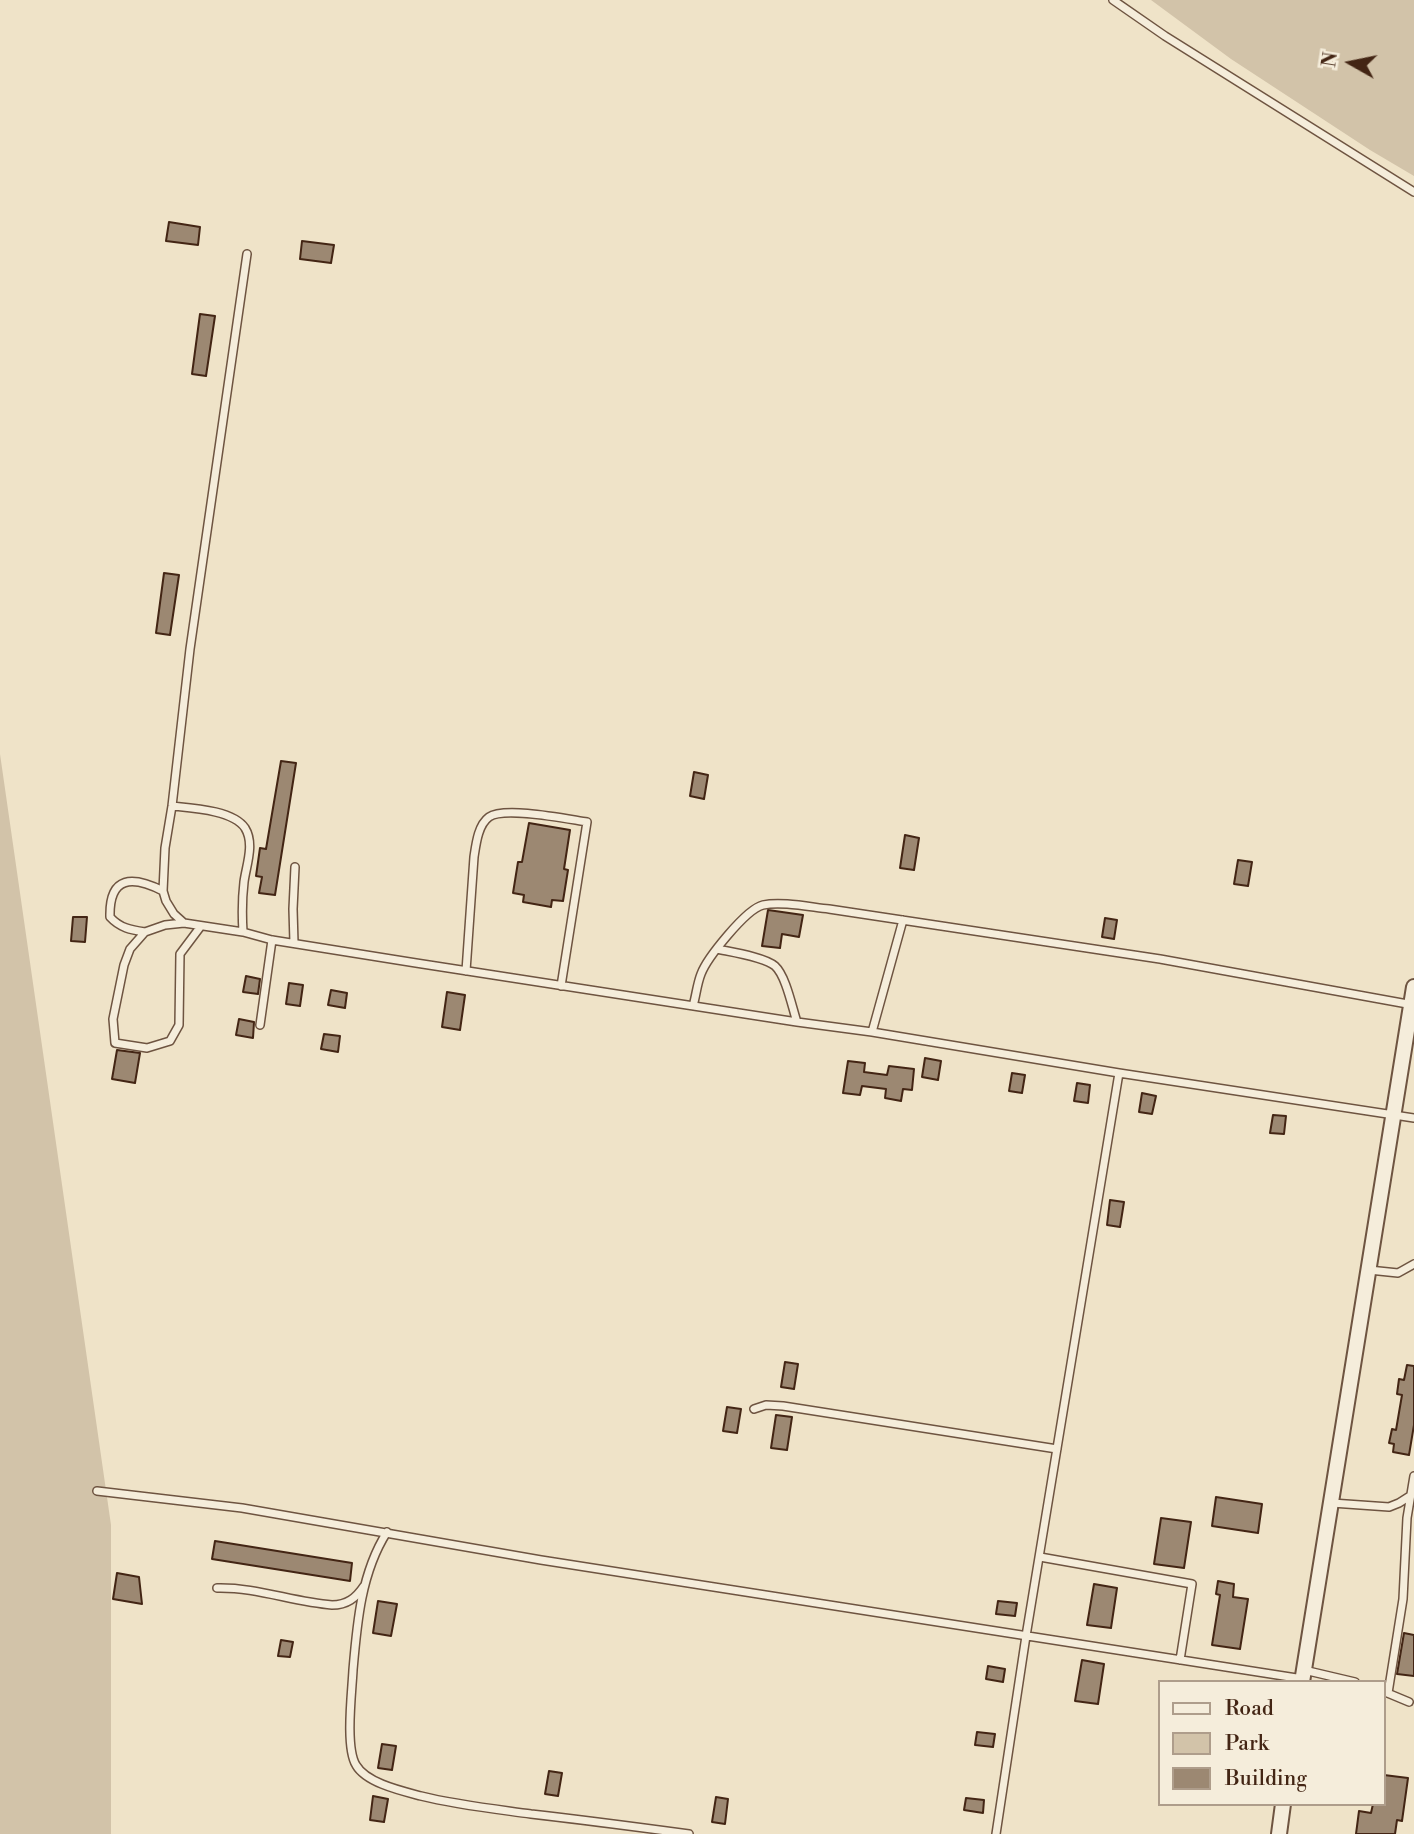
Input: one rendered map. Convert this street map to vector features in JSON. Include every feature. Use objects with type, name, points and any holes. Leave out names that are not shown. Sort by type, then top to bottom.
[{"type":"street","points":[[1303,1677],[1414,987]]},
{"type":"street","points":[[1280,1833],[1283,1806]]},
{"type":"lane","points":[[1113,0],[1176,44],[1414,192]]},
{"type":"lane","points":[[184,923],[174,914],[163,891],[165,848],[190,649],[247,254]]},
{"type":"lane","points":[[172,806],[223,815],[236,820],[244,827],[250,846],[244,882],[243,932]]},
{"type":"lane","points":[[466,971],[474,857],[483,823],[491,815],[502,812],[587,822],[561,986]]},
{"type":"lane","points":[[294,943],[295,867]]},
{"type":"lane","points":[[163,891],[144,882],[124,883],[111,896],[110,916],[114,922],[131,930],[145,932],[165,925],[184,923],[466,971],[1414,1118]]},
{"type":"lane","points":[[694,1006],[701,974],[711,956],[750,912],[761,905],[777,904],[829,909],[1160,959],[1413,1005]]},
{"type":"lane","points":[[872,1032],[903,920]]},
{"type":"lane","points":[[145,932],[130,949],[124,965],[113,1019],[115,1043],[147,1048],[170,1041],[179,1025],[180,954],[201,926]]},
{"type":"lane","points":[[260,1025],[272,940]]},
{"type":"lane","points":[[717,949],[774,965],[781,975],[796,1022]]},
{"type":"lane","points":[[996,1834],[1119,1073]]},
{"type":"lane","points":[[1368,1270],[1398,1273],[1414,1264]]},
{"type":"lane","points":[[754,1409],[766,1405],[783,1406],[1057,1449]]},
{"type":"lane","points":[[1409,1702],[1386,1693],[1404,1592],[1405,1535],[1414,1476]]},
{"type":"lane","points":[[97,1491],[242,1508],[541,1560],[1180,1660],[1334,1680]]},
{"type":"lane","points":[[1332,1503],[1389,1507],[1410,1496]]},
{"type":"lane","points":[[387,1532],[370,1566],[356,1634],[351,1724],[351,1754],[356,1766],[365,1775],[384,1784],[424,1796],[497,1809],[689,1834]]},
{"type":"lane","points":[[1040,1557],[1192,1584],[1180,1660]]},
{"type":"lane","points":[[216,1588],[234,1587],[341,1605],[349,1602],[365,1585]]},
{"type":"green space","points":[[1151,0],[1414,0],[1414,176],[1231,59]]},
{"type":"green space","points":[[0,754],[111,1525],[111,1834],[0,1834]]},
{"type":"building","points":[[169,222],[200,227],[198,245],[166,241]]},
{"type":"building","points":[[302,241],[334,245],[331,263],[300,259]]},
{"type":"building","points":[[200,314],[215,316],[206,376],[192,374]]},
{"type":"building","points":[[164,573],[179,575],[170,635],[156,633]]},
{"type":"building","points":[[281,761],[296,763],[275,895],[259,893],[262,877],[256,876],[260,848],[266,849]]},
{"type":"building","points":[[694,772],[708,775],[704,799],[690,796]]},
{"type":"building","points":[[529,823],[570,830],[564,869],[568,870],[563,901],[552,900],[551,907],[523,902],[524,895],[513,893]]},
{"type":"building","points":[[905,835],[919,838],[914,870],[900,868]]},
{"type":"building","points":[[1238,860],[1252,862],[1248,886],[1234,884]]},
{"type":"building","points":[[768,910],[803,915],[799,937],[782,934],[780,948],[762,946]]},
{"type":"building","points":[[73,917],[87,917],[85,942],[71,941]]},
{"type":"building","points":[[1105,918],[1117,920],[1114,939],[1102,937]]},
{"type":"building","points":[[246,976],[260,979],[258,994],[243,992]]},
{"type":"building","points":[[289,983],[303,985],[300,1006],[286,1004]]},
{"type":"building","points":[[331,990],[347,993],[345,1008],[328,1005]]},
{"type":"building","points":[[447,992],[465,995],[460,1030],[442,1027]]},
{"type":"building","points":[[239,1019],[254,1022],[253,1038],[236,1035]]},
{"type":"building","points":[[324,1034],[340,1036],[338,1052],[321,1049]]},
{"type":"building","points":[[117,1050],[140,1053],[135,1083],[112,1079]]},
{"type":"building","points":[[925,1058],[941,1061],[938,1080],[922,1077]]},
{"type":"building","points":[[848,1061],[865,1063],[864,1072],[887,1075],[889,1066],[914,1069],[912,1090],[903,1089],[901,1101],[885,1098],[886,1089],[862,1086],[860,1095],[843,1093]]},
{"type":"building","points":[[1012,1073],[1025,1075],[1022,1093],[1009,1091]]},
{"type":"building","points":[[1077,1083],[1090,1085],[1088,1103],[1074,1101]]},
{"type":"building","points":[[1142,1093],[1156,1096],[1152,1114],[1139,1112]]},
{"type":"building","points":[[1273,1115],[1286,1116],[1284,1134],[1270,1133]]},
{"type":"building","points":[[1110,1200],[1124,1202],[1120,1227],[1107,1225]]},
{"type":"building","points":[[785,1362],[798,1364],[794,1389],[781,1387]]},
{"type":"building","points":[[1407,1365],[1414,1366],[1414,1425],[1409,1455],[1393,1452],[1394,1444],[1389,1443],[1392,1429],[1396,1430],[1402,1395],[1397,1394],[1399,1379],[1404,1380]]},
{"type":"building","points":[[727,1407],[741,1409],[737,1433],[723,1431]]},
{"type":"building","points":[[776,1415],[792,1417],[787,1450],[771,1448]]},
{"type":"building","points":[[1216,1497],[1262,1504],[1258,1533],[1212,1526]]},
{"type":"building","points":[[1161,1518],[1191,1522],[1184,1568],[1154,1564]]},
{"type":"building","points":[[215,1541],[352,1563],[350,1581],[212,1559]]},
{"type":"building","points":[[117,1573],[139,1577],[142,1604],[113,1599]]},
{"type":"building","points":[[1218,1581],[1234,1584],[1233,1597],[1248,1599],[1240,1649],[1212,1645],[1220,1595],[1216,1594]]},
{"type":"building","points":[[1094,1584],[1117,1588],[1111,1628],[1087,1625]]},
{"type":"building","points":[[378,1601],[397,1604],[391,1636],[373,1633]]},
{"type":"building","points":[[998,1601],[1017,1603],[1015,1616],[996,1614]]},
{"type":"building","points":[[1404,1633],[1414,1635],[1414,1676],[1397,1674]]},
{"type":"building","points":[[281,1640],[293,1642],[290,1657],[278,1656]]},
{"type":"building","points":[[1082,1660],[1104,1664],[1098,1704],[1075,1701]]},
{"type":"building","points":[[988,1666],[1005,1669],[1003,1682],[986,1679]]},
{"type":"building","points":[[977,1732],[995,1734],[993,1747],[975,1745]]},
{"type":"building","points":[[382,1744],[396,1746],[392,1770],[378,1768]]},
{"type":"building","points":[[549,1771],[562,1773],[558,1796],[545,1794]]},
{"type":"building","points":[[1386,1775],[1408,1778],[1402,1821],[1397,1820],[1395,1834],[1356,1834],[1359,1811],[1371,1813],[1373,1806],[1386,1806]]},
{"type":"building","points":[[373,1796],[388,1799],[384,1822],[370,1820]]},
{"type":"building","points":[[716,1797],[728,1799],[725,1824],[712,1822]]},
{"type":"building","points":[[966,1798],[984,1800],[983,1813],[964,1810]]}]
